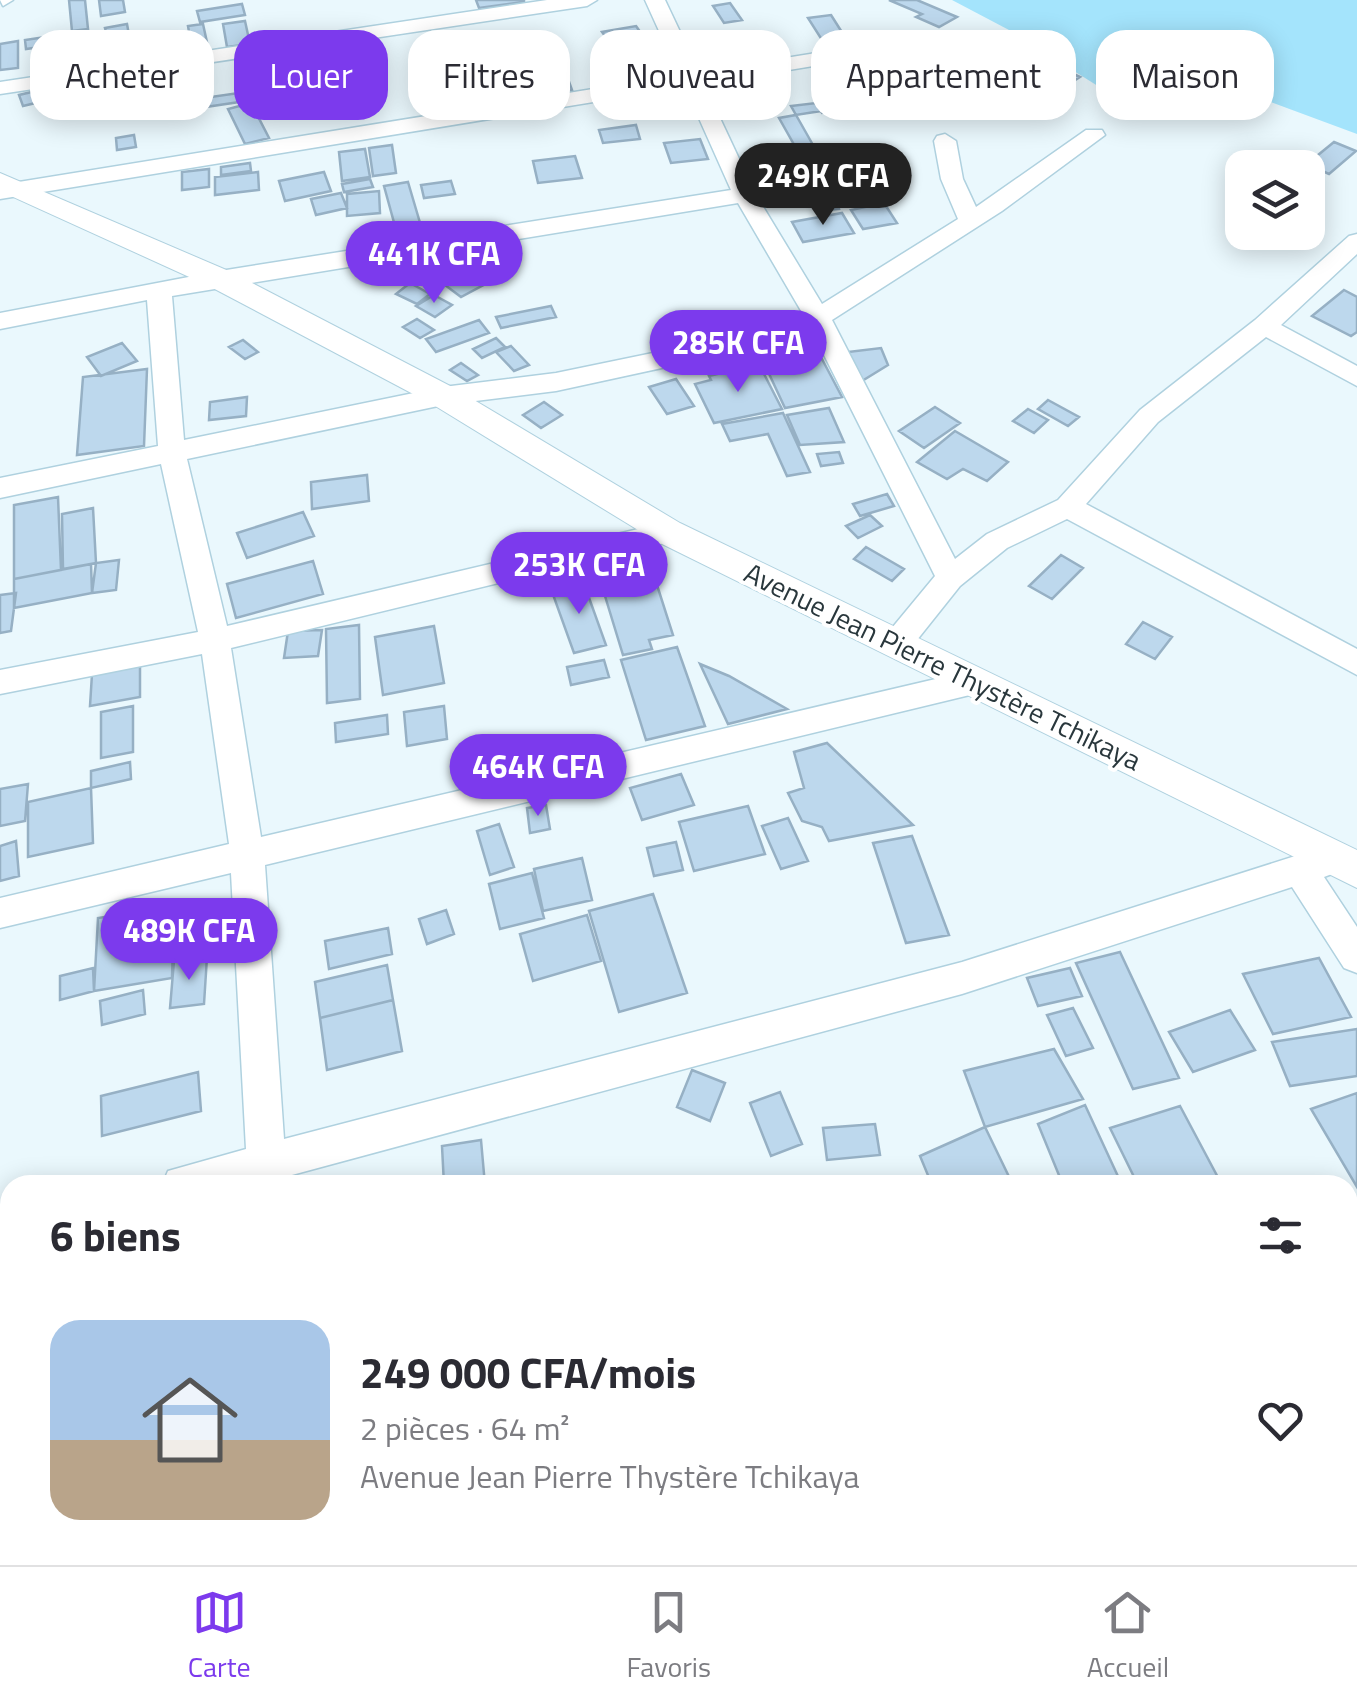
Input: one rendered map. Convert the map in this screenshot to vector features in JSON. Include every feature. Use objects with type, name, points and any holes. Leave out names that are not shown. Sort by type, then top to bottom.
[{"type":"street","points":[[0,88],[586,0]]},
{"type":"street","points":[[655,0],[670,30]]},
{"type":"street","points":[[6,187],[590,94]]},
{"type":"street","points":[[709,120],[744,195],[819,322],[950,578]]},
{"type":"street","points":[[0,488],[443,396],[556,382],[819,322],[1094,135]]},
{"type":"street","points":[[945,141],[952,179],[971,221]]},
{"type":"street","name":"Avenue Jean Pierre Thystère Tchikaya","points":[[6,187],[220,279],[443,396],[668,532],[898,642],[1330,866]]},
{"type":"street","points":[[0,321],[220,279],[744,195]]},
{"type":"street","points":[[898,642],[950,578],[997,540],[1068,507],[1150,416],[1264,326],[1357,241]]},
{"type":"street","points":[[159,292],[172,454],[216,640],[247,854],[266,1162]]},
{"type":"street","points":[[1264,326],[1357,376]]},
{"type":"street","points":[[1068,507],[1357,664]]},
{"type":"street","points":[[0,682],[216,640],[668,532]]},
{"type":"street","points":[[0,914],[974,682]]},
{"type":"street","points":[[219,1175],[962,978],[1330,866],[1357,957]]},
{"type":"shaded area","points":[[952,0],[1357,0],[1357,134],[1274,103],[1274,30],[1096,30],[1096,85],[1076,72],[1076,30],[1009,30]]},
{"type":"building","points":[[69,0],[85,0],[88,29],[72,30]]},
{"type":"building","points":[[99,0],[123,0],[125,12],[101,16]]},
{"type":"building","points":[[476,0],[524,0],[524,2],[479,8]]},
{"type":"building","points":[[889,0],[917,0],[957,17],[939,27],[916,17],[922,14]]},
{"type":"building","points":[[730,3],[742,20],[724,23],[713,6]]},
{"type":"building","points":[[242,4],[245,15],[200,22],[197,11]]},
{"type":"building","points":[[831,15],[841,30],[816,30],[808,18]]},
{"type":"building","points":[[245,21],[247,30],[234,30],[234,46],[227,47],[223,24]]},
{"type":"building","points":[[127,24],[128,30],[106,30]]},
{"type":"building","points":[[203,24],[204,30],[189,30],[188,26]]},
{"type":"building","points":[[18,41],[18,68],[0,70],[0,44]]},
{"type":"building","points":[[30,92],[30,104],[23,106],[19,95]]},
{"type":"building","points":[[234,94],[234,103],[214,106],[214,97]]},
{"type":"building","points":[[811,104],[811,113],[796,115],[791,106]]},
{"type":"building","points":[[234,107],[234,120],[260,120],[269,138],[245,144],[228,109]]},
{"type":"building","points":[[796,115],[813,145],[796,148],[780,120],[791,120]]},
{"type":"building","points":[[636,125],[640,139],[603,143],[599,130]]},
{"type":"building","points":[[134,135],[136,147],[117,150],[116,138]]},
{"type":"building","points":[[700,139],[708,159],[671,163],[664,143]]},
{"type":"building","points":[[1334,142],[1356,151],[1329,174],[1325,172],[1324,150]]},
{"type":"building","points":[[392,145],[396,173],[373,176],[369,148]]},
{"type":"building","points":[[365,149],[370,177],[342,181],[339,152]]},
{"type":"building","points":[[575,156],[582,178],[538,183],[533,161]]},
{"type":"building","points":[[250,163],[251,171],[221,175],[221,167]]},
{"type":"building","points":[[209,169],[209,187],[182,190],[182,172]]},
{"type":"building","points":[[258,172],[259,190],[215,195],[215,177]]},
{"type":"building","points":[[324,172],[331,191],[285,201],[279,181]]},
{"type":"building","points":[[370,179],[373,187],[344,192],[342,184]]},
{"type":"building","points":[[451,181],[455,194],[424,198],[421,185]]},
{"type":"building","points":[[408,182],[423,233],[398,237],[384,186]]},
{"type":"building","points":[[379,191],[380,213],[347,216],[347,194]]},
{"type":"building","points":[[341,193],[347,208],[316,215],[311,199]]},
{"type":"building","points":[[835,195],[839,209],[817,211],[813,196]]},
{"type":"building","points":[[884,203],[897,223],[863,229],[851,210]]},
{"type":"building","points":[[842,213],[854,233],[803,242],[792,222]]},
{"type":"building","points":[[473,271],[489,282],[461,297],[445,285]]},
{"type":"building","points":[[410,283],[430,294],[417,304],[396,294]]},
{"type":"building","points":[[1344,290],[1357,297],[1357,332],[1351,336],[1312,316]]},
{"type":"building","points":[[434,295],[452,305],[435,317],[416,306]]},
{"type":"building","points":[[551,306],[556,317],[501,328],[496,317]]},
{"type":"building","points":[[417,319],[434,330],[420,338],[403,327]]},
{"type":"building","points":[[479,320],[489,333],[436,352],[426,339]]},
{"type":"building","points":[[496,338],[505,347],[482,358],[473,349]]},
{"type":"building","points":[[243,340],[258,352],[245,359],[229,347]]},
{"type":"building","points":[[122,343],[137,361],[101,376],[87,357]]},
{"type":"building","points":[[511,346],[529,365],[514,371],[496,352]]},
{"type":"building","points":[[881,348],[888,365],[862,381],[848,352]]},
{"type":"building","points":[[822,359],[842,397],[785,408],[764,363],[781,360],[784,365]]},
{"type":"building","points":[[461,363],[478,375],[467,381],[450,370]]},
{"type":"building","points":[[751,366],[754,371],[762,370],[782,409],[714,423],[695,384],[711,380],[709,376]]},
{"type":"building","points":[[147,369],[144,446],[77,455],[83,377]]},
{"type":"building","points":[[676,379],[694,406],[667,414],[649,387]]},
{"type":"building","points":[[247,397],[246,416],[209,420],[210,402]]},
{"type":"building","points":[[1048,400],[1079,417],[1068,426],[1038,409]]},
{"type":"building","points":[[544,402],[562,415],[541,428],[523,415]]},
{"type":"building","points":[[935,407],[960,423],[924,448],[899,431]]},
{"type":"building","points":[[829,408],[844,442],[800,445],[787,415]]},
{"type":"building","points":[[1028,409],[1048,420],[1034,433],[1013,421]]},
{"type":"building","points":[[783,413],[810,472],[787,476],[768,434],[730,441],[722,424]]},
{"type":"building","points":[[955,431],[1008,462],[987,481],[963,469],[947,479],[917,462]]},
{"type":"building","points":[[839,452],[843,463],[821,466],[817,454]]},
{"type":"building","points":[[367,475],[369,501],[312,509],[311,482]]},
{"type":"building","points":[[887,494],[894,506],[860,516],[853,504]]},
{"type":"building","points":[[58,497],[61,570],[14,579],[14,505]]},
{"type":"building","points":[[93,508],[96,563],[63,569],[62,514]]},
{"type":"building","points":[[303,512],[314,536],[247,558],[237,533]]},
{"type":"building","points":[[870,515],[882,526],[858,538],[846,526]]},
{"type":"building","points":[[866,547],[904,569],[892,581],[854,559]]},
{"type":"building","points":[[1061,555],[1083,568],[1052,599],[1029,586]]},
{"type":"building","points":[[119,560],[116,590],[92,593],[96,563]]},
{"type":"building","points":[[313,561],[323,594],[236,618],[227,584]]},
{"type":"building","points":[[91,564],[92,593],[14,608],[14,579]]},
{"type":"building","points":[[583,581],[606,645],[574,653],[551,589]]},
{"type":"building","points":[[657,585],[673,635],[649,640],[652,649],[623,655],[605,596]]},
{"type":"building","points":[[16,593],[11,631],[0,633],[0,595]]},
{"type":"building","points":[[1143,622],[1172,637],[1155,659],[1126,644]]},
{"type":"building","points":[[359,625],[360,699],[327,703],[326,629]]},
{"type":"building","points":[[434,626],[444,683],[383,695],[375,637]]},
{"type":"building","points":[[322,630],[318,656],[284,658],[288,631]]},
{"type":"building","points":[[677,647],[705,726],[646,740],[621,660]]},
{"type":"building","points":[[604,660],[609,677],[571,685],[567,667]]},
{"type":"building","points":[[700,664],[729,676],[787,709],[728,724]]},
{"type":"building","points":[[140,666],[140,697],[90,706],[92,674]]},
{"type":"building","points":[[133,706],[133,752],[101,758],[101,712]]},
{"type":"building","points":[[444,706],[447,739],[407,746],[404,712]]},
{"type":"building","points":[[387,715],[388,734],[336,742],[335,723]]},
{"type":"building","points":[[827,743],[913,825],[829,841],[822,827],[802,821],[788,793],[804,788],[794,752]]},
{"type":"building","points":[[130,762],[131,779],[91,788],[91,771]]},
{"type":"building","points":[[681,774],[694,805],[642,820],[630,788]]},
{"type":"building","points":[[28,784],[25,821],[0,826],[0,789]]},
{"type":"building","points":[[91,788],[93,843],[28,857],[28,802]]},
{"type":"building","points":[[546,805],[550,829],[530,833],[527,808]]},
{"type":"building","points":[[748,806],[765,854],[694,871],[679,822]]},
{"type":"building","points":[[788,818],[808,861],[781,869],[762,826]]},
{"type":"building","points":[[499,824],[514,867],[490,875],[477,831]]},
{"type":"building","points":[[912,836],[949,935],[906,943],[873,843]]},
{"type":"building","points":[[16,841],[19,876],[0,881],[0,846]]},
{"type":"building","points":[[676,842],[683,870],[654,876],[647,848]]},
{"type":"building","points":[[582,858],[592,900],[543,911],[534,869]]},
{"type":"building","points":[[532,873],[544,918],[500,929],[489,884]]},
{"type":"building","points":[[653,894],[687,993],[619,1012],[589,911]]},
{"type":"building","points":[[174,906],[172,978],[94,991],[98,918]]},
{"type":"building","points":[[446,910],[454,934],[427,944],[419,919]]},
{"type":"building","points":[[587,915],[601,961],[533,981],[520,934]]},
{"type":"building","points":[[388,928],[392,954],[329,969],[325,941]]},
{"type":"building","points":[[1120,952],[1179,1078],[1133,1089],[1076,963]]},
{"type":"building","points":[[207,957],[204,1004],[170,1008],[174,961]]},
{"type":"building","points":[[1319,958],[1351,1017],[1273,1034],[1243,974]]},
{"type":"building","points":[[387,965],[393,1000],[320,1018],[315,982]]},
{"type":"building","points":[[93,968],[94,991],[60,1000],[60,976]]},
{"type":"building","points":[[1070,968],[1082,996],[1038,1006],[1027,978]]},
{"type":"building","points":[[143,990],[145,1014],[102,1025],[100,1001]]},
{"type":"building","points":[[393,1000],[402,1051],[327,1070],[320,1018]]},
{"type":"building","points":[[1073,1008],[1093,1048],[1066,1056],[1047,1015]]},
{"type":"building","points":[[1230,1010],[1255,1050],[1193,1072],[1169,1032]]},
{"type":"building","points":[[1357,1029],[1357,1076],[1290,1086],[1272,1042]]},
{"type":"building","points":[[1054,1049],[1083,1099],[985,1127],[964,1071]]},
{"type":"building","points":[[692,1070],[725,1083],[710,1121],[677,1107]]},
{"type":"building","points":[[198,1072],[201,1111],[102,1136],[101,1096]]},
{"type":"building","points":[[780,1092],[802,1144],[771,1156],[750,1103]]},
{"type":"building","points":[[1357,1093],[1357,1175],[1350,1175],[1311,1109]]},
{"type":"building","points":[[1085,1105],[1117,1175],[1059,1175],[1038,1124]]},
{"type":"building","points":[[1180,1106],[1217,1175],[1133,1175],[1110,1128]]},
{"type":"building","points":[[875,1124],[880,1155],[827,1160],[823,1128]]},
{"type":"building","points":[[985,1127],[1008,1175],[928,1175],[920,1156]]},
{"type":"building","points":[[481,1140],[484,1175],[443,1175],[442,1146]]}]
